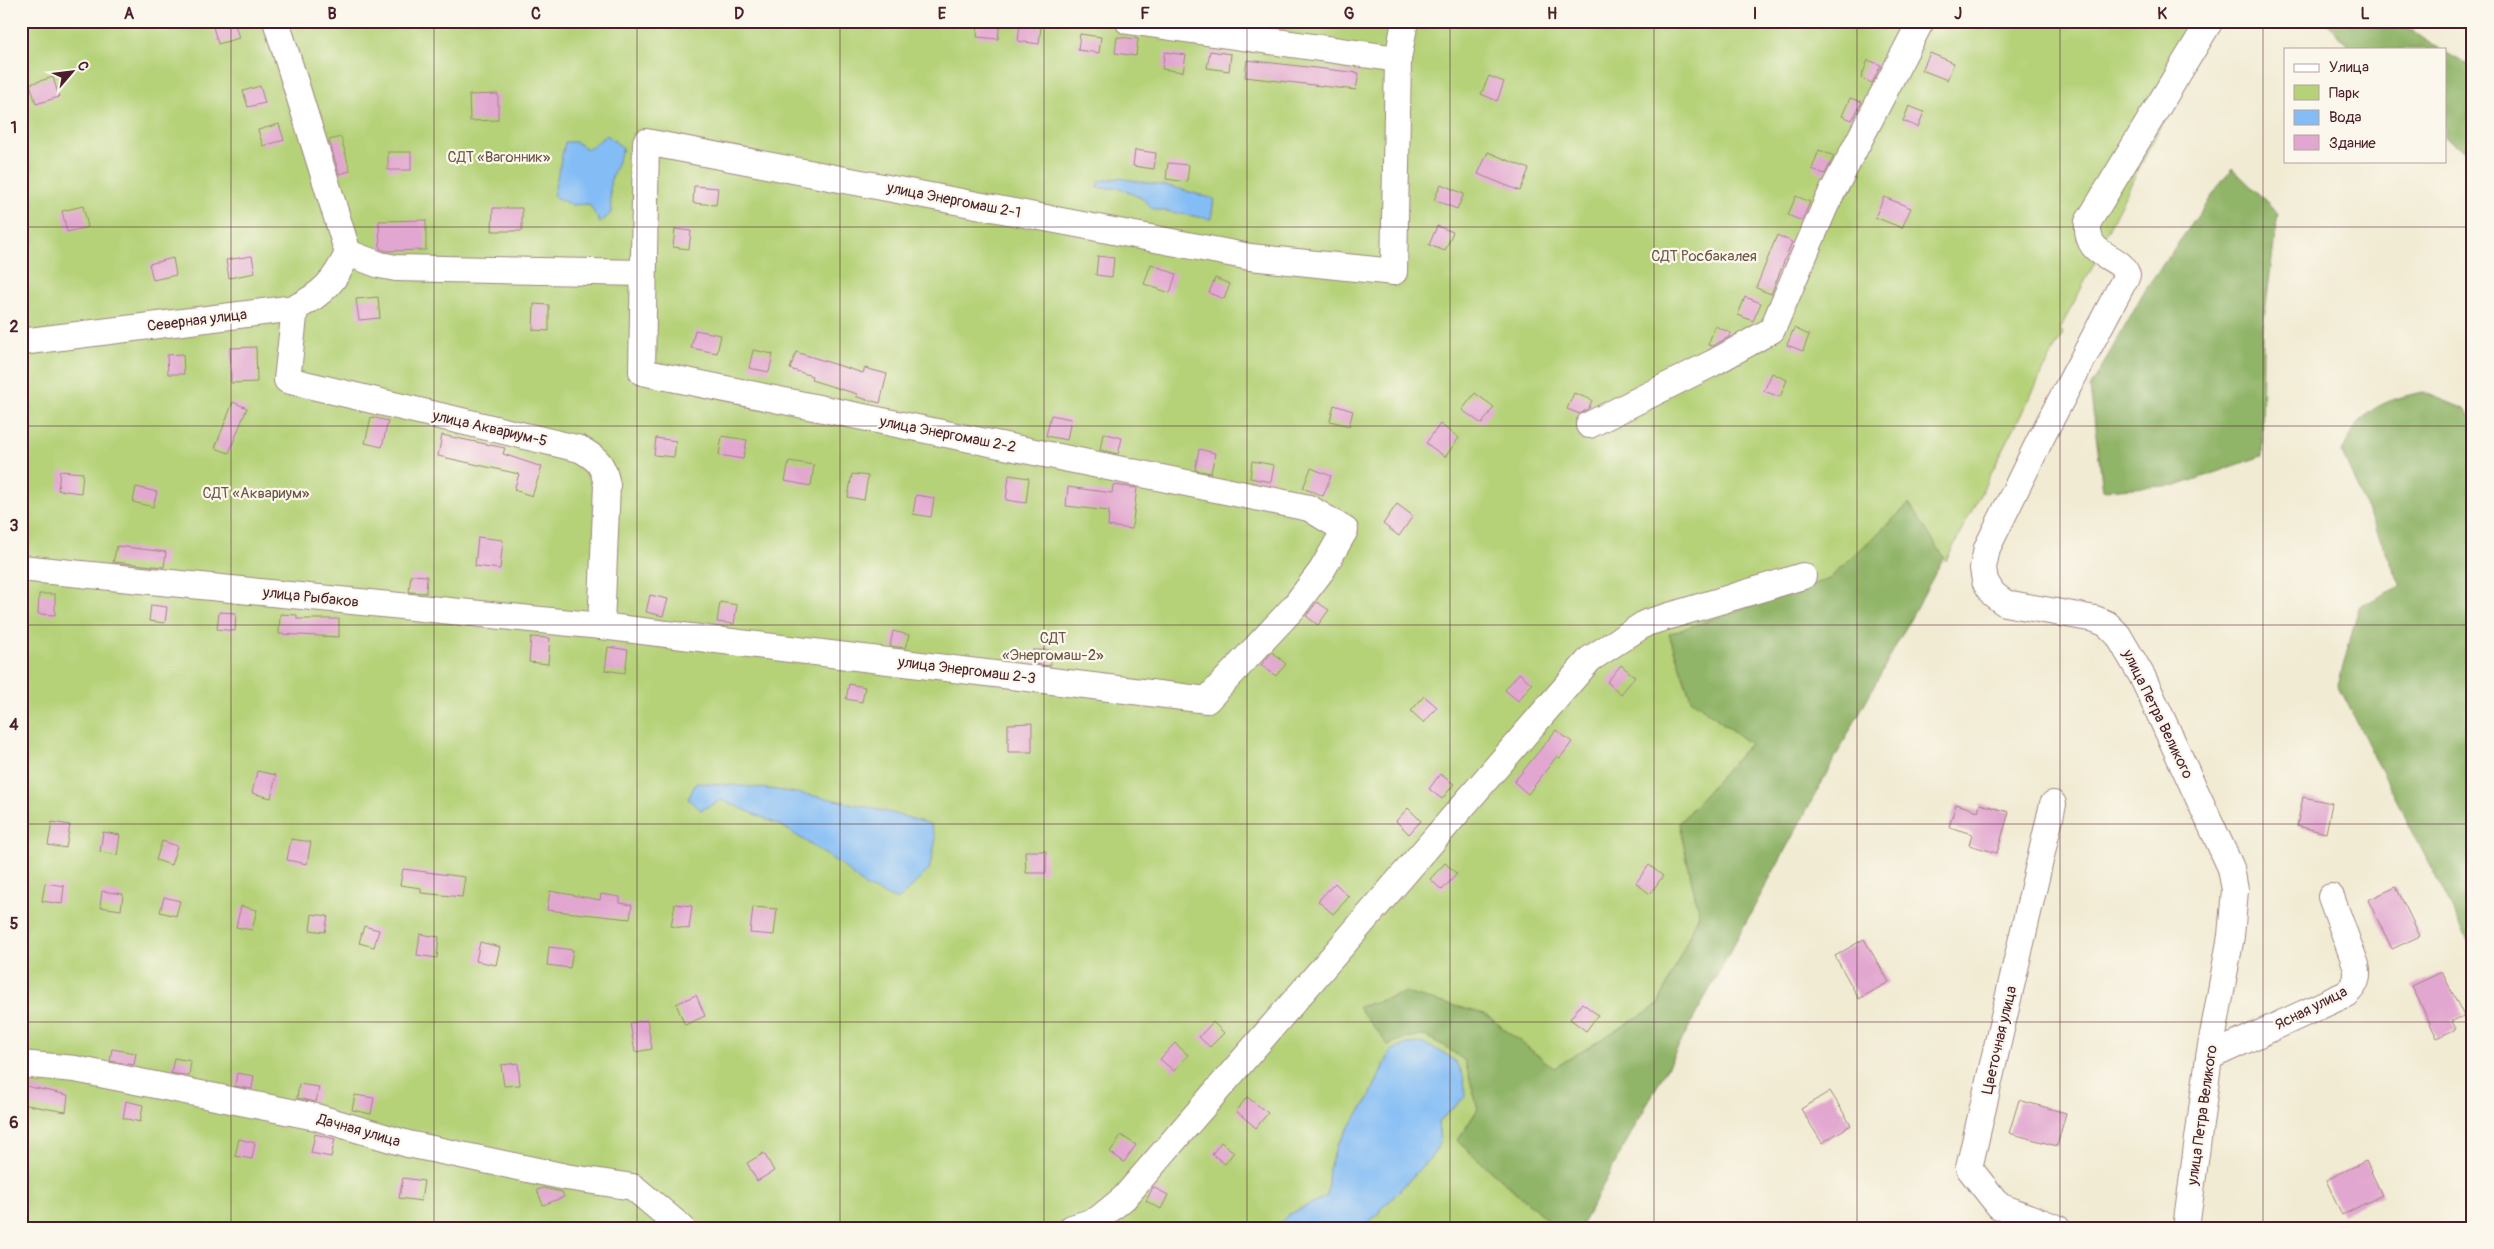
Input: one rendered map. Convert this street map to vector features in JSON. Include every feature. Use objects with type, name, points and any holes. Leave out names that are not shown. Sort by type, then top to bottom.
[{"type":"street","points":[[276,21],[348,252],[380,265],[396,268],[643,274]]},
{"type":"street","points":[[1128,21],[1398,59],[1405,21]]},
{"type":"street","points":[[1588,425],[1713,363],[1772,330],[1826,204],[1921,21]]},
{"type":"street","name":"улица Петра Великого","points":[[2186,1228],[2209,1057],[2231,936],[2235,890],[2231,868],[2142,676],[2118,635],[2107,624],[2095,618],[2004,603],[1993,594],[1985,581],[1982,568],[1987,548],[2042,436],[2127,275],[2124,268],[2101,254],[2095,247],[2087,235],[2088,222],[2210,21]]},
{"type":"street","name":"улица Энергомаш 2-1","points":[[643,274],[646,142],[1250,257],[1394,272],[1398,59]]},
{"type":"street","name":"Северная улица","points":[[21,342],[295,308],[316,298],[332,282],[348,252]]},
{"type":"street","name":"улица Энергомаш 2-2","points":[[643,274],[642,372],[1309,508],[1345,530],[1322,570],[1294,607]]},
{"type":"street","name":"улица Аквариум-5","points":[[295,308],[287,380],[580,449],[592,456],[604,468],[607,484],[600,626]]},
{"type":"street","name":"улица Рыбаков","points":[[21,568],[600,626]]},
{"type":"street","points":[[1072,1228],[1097,1220],[1124,1198],[1590,659],[1646,623],[1803,576]]},
{"type":"street","name":"улица Энергомаш 2-3","points":[[600,626],[1207,700],[1294,607]]},
{"type":"street","name":"Цветочная улица","points":[[2053,804],[1969,1168],[1999,1206],[2057,1228]]},
{"type":"street","name":"Ясная улица","points":[[2209,1057],[2346,994],[2354,986],[2358,976],[2356,964],[2331,897]]},
{"type":"street","name":"Дачная улица","points":[[21,1064],[75,1069],[143,1082],[316,1117],[408,1144],[492,1162],[566,1177],[633,1186],[682,1228]]},
{"type":"green space","name":"СДТ «Энергомаш-2»","points":[[21,21],[2214,21],[2095,255],[2095,262],[2060,329],[2063,333],[1946,561],[1909,504],[1829,579],[1669,634],[1691,699],[1750,744],[1679,823],[1699,914],[1658,1005],[1554,1068],[1485,1014],[1407,1037],[1425,1036],[1445,1046],[1465,1061],[1478,1109],[1457,1141],[1557,1228],[1364,1228],[1432,1156],[1440,1143],[1438,1122],[1465,1097],[1391,1051],[1368,1100],[1337,1145],[1329,1169],[1327,1196],[1288,1215],[1275,1228],[21,1228]]},
{"type":"green space","points":[[2324,21],[2398,21],[2438,48],[2350,48]]},
{"type":"green space","points":[[2446,53],[2473,68],[2473,156],[2446,138]]},
{"type":"green space","points":[[2232,168],[2278,213],[2263,328],[2262,456],[2179,485],[2103,490],[2090,388],[2146,288]]},
{"type":"green space","points":[[2423,392],[2465,409],[2473,420],[2473,950],[2338,685],[2359,607],[2401,586],[2342,453],[2356,427],[2372,410],[2394,399]]},
{"type":"green space","points":[[1909,504],[1944,557],[1580,1228],[1557,1228],[1457,1141],[1478,1109],[1465,1061],[1445,1046],[1425,1036],[1407,1037],[1388,1045],[1358,1007],[1405,993],[1485,1014],[1554,1068],[1658,1005],[1699,914],[1679,823],[1750,744],[1691,699],[1669,634],[1829,579]]},
{"type":"water","points":[[607,135],[623,148],[610,182],[611,213],[600,223],[589,204],[571,205],[553,196],[565,142],[575,142],[588,149]]},
{"type":"water","points":[[1119,178],[1173,187],[1214,199],[1211,219],[1153,209],[1143,199],[1120,188],[1098,188],[1099,181]]},
{"type":"water","points":[[696,783],[755,787],[814,796],[872,808],[930,824],[936,839],[929,870],[898,900],[866,887],[840,864],[782,826],[722,800],[701,810],[688,799]]},
{"type":"water","points":[[1421,1043],[1455,1061],[1463,1075],[1465,1085],[1465,1097],[1438,1122],[1440,1143],[1432,1156],[1364,1228],[1275,1228],[1288,1215],[1327,1196],[1329,1169],[1337,1145],[1368,1100],[1391,1051],[1407,1044]]},
{"type":"building","points":[[234,21],[239,38],[218,44],[213,27]]},
{"type":"building","points":[[978,21],[1000,23],[998,39],[977,37]]},
{"type":"building","points":[[1020,24],[1041,27],[1039,44],[1018,41]]},
{"type":"building","points":[[1080,34],[1101,37],[1099,53],[1078,50]]},
{"type":"building","points":[[1117,37],[1138,39],[1136,56],[1115,53]]},
{"type":"building","points":[[1210,51],[1231,54],[1229,71],[1207,68]]},
{"type":"building","points":[[1165,52],[1186,55],[1183,72],[1162,69]]},
{"type":"building","points":[[1930,53],[1954,63],[1947,80],[1922,70]]},
{"type":"building","points":[[1247,60],[1359,73],[1356,90],[1245,77]]},
{"type":"building","points":[[1868,60],[1881,65],[1872,83],[1861,78]]},
{"type":"building","points":[[1489,76],[1504,82],[1497,101],[1481,94]]},
{"type":"building","points":[[53,77],[59,97],[36,104],[30,84]]},
{"type":"building","points":[[260,86],[265,103],[248,107],[243,91]]},
{"type":"building","points":[[498,94],[498,120],[470,121],[469,95]]},
{"type":"building","points":[[1850,98],[1862,102],[1852,120],[1842,116]]},
{"type":"building","points":[[1909,106],[1924,112],[1918,127],[1903,121]]},
{"type":"building","points":[[279,124],[284,140],[263,146],[258,130]]},
{"type":"building","points":[[341,137],[350,171],[339,174],[329,140]]},
{"type":"building","points":[[1135,150],[1156,153],[1154,169],[1133,166]]},
{"type":"building","points":[[1819,150],[1834,156],[1825,174],[1812,169]]},
{"type":"building","points":[[388,152],[411,152],[411,170],[388,170]]},
{"type":"building","points":[[1488,152],[1529,169],[1520,191],[1478,174]]},
{"type":"building","points":[[1168,163],[1189,165],[1187,182],[1166,179]]},
{"type":"building","points":[[1441,184],[1464,194],[1457,209],[1434,200]]},
{"type":"building","points":[[694,186],[718,188],[716,205],[693,203]]},
{"type":"building","points":[[1796,196],[1810,202],[1802,221],[1788,215]]},
{"type":"building","points":[[1884,197],[1911,208],[1902,228],[1875,217]]},
{"type":"building","points":[[83,206],[88,227],[67,232],[62,211]]},
{"type":"building","points":[[493,208],[522,208],[522,231],[492,231]]},
{"type":"building","points":[[426,220],[426,250],[387,251],[380,249],[379,221]]},
{"type":"building","points":[[1437,226],[1453,232],[1445,251],[1429,245]]},
{"type":"building","points":[[675,229],[691,231],[689,249],[673,247]]},
{"type":"building","points":[[1777,235],[1792,242],[1771,294],[1756,288]]},
{"type":"building","points":[[252,256],[255,273],[229,278],[226,260]]},
{"type":"building","points":[[1098,256],[1114,258],[1112,277],[1096,275]]},
{"type":"building","points":[[173,258],[176,275],[153,280],[149,264]]},
{"type":"building","points":[[1151,264],[1176,274],[1170,293],[1144,284]]},
{"type":"building","points":[[1215,278],[1230,284],[1224,299],[1209,293]]},
{"type":"building","points":[[378,297],[380,318],[359,320],[356,299]]},
{"type":"building","points":[[1745,297],[1761,303],[1753,321],[1738,315]]},
{"type":"building","points":[[534,304],[549,305],[549,331],[533,330]]},
{"type":"building","points":[[1715,326],[1731,333],[1729,337],[1712,346],[1708,345]]},
{"type":"building","points":[[1794,328],[1809,335],[1803,351],[1787,345]]},
{"type":"building","points":[[695,330],[721,335],[717,353],[691,348]]},
{"type":"building","points":[[256,347],[257,382],[231,383],[230,348]]},
{"type":"building","points":[[753,350],[773,354],[769,372],[749,368]]},
{"type":"building","points":[[796,352],[863,373],[865,368],[887,374],[880,403],[857,397],[857,394],[811,380],[812,376],[790,369]]},
{"type":"building","points":[[183,354],[184,374],[168,374],[167,355]]},
{"type":"building","points":[[1772,373],[1787,380],[1780,397],[1764,391]]},
{"type":"building","points":[[1475,393],[1494,407],[1482,424],[1462,410]]},
{"type":"building","points":[[1574,393],[1592,400],[1589,408],[1580,414],[1567,409]]},
{"type":"building","points":[[233,402],[247,408],[229,453],[215,448]]},
{"type":"building","points":[[1334,405],[1353,411],[1349,426],[1330,421]]},
{"type":"building","points":[[1051,415],[1071,419],[1067,440],[1046,436]]},
{"type":"building","points":[[371,417],[388,421],[382,447],[365,443]]},
{"type":"building","points":[[1440,424],[1459,438],[1445,457],[1426,443]]},
{"type":"building","points":[[1103,433],[1122,438],[1118,454],[1100,450]]},
{"type":"building","points":[[442,435],[505,448],[503,454],[542,467],[532,496],[514,490],[519,474],[438,456]]},
{"type":"building","points":[[722,436],[747,440],[743,459],[719,455]]},
{"type":"building","points":[[656,438],[676,441],[674,457],[654,455]]},
{"type":"building","points":[[1199,449],[1215,453],[1211,473],[1195,470]]},
{"type":"building","points":[[789,461],[814,465],[811,486],[785,481]]},
{"type":"building","points":[[1252,461],[1274,465],[1271,482],[1250,478]]},
{"type":"building","points":[[1311,468],[1331,476],[1323,496],[1303,488]]},
{"type":"building","points":[[60,471],[83,473],[81,493],[58,490]]},
{"type":"building","points":[[852,474],[868,476],[864,500],[848,497]]},
{"type":"building","points":[[1009,475],[1029,478],[1026,503],[1006,500]]},
{"type":"building","points":[[1113,485],[1137,488],[1132,529],[1108,526],[1109,511],[1066,506],[1068,487],[1112,493]]},
{"type":"building","points":[[136,487],[157,492],[153,507],[133,502]]},
{"type":"building","points":[[916,495],[934,498],[931,517],[913,514]]},
{"type":"building","points":[[1397,504],[1413,516],[1399,536],[1383,524]]},
{"type":"building","points":[[478,537],[503,540],[500,569],[475,566]]},
{"type":"building","points":[[117,546],[166,552],[164,567],[113,562]]},
{"type":"building","points":[[411,575],[427,576],[426,593],[409,592]]},
{"type":"building","points":[[39,594],[55,594],[55,615],[38,614]]},
{"type":"building","points":[[650,595],[668,599],[663,616],[646,612]]},
{"type":"building","points":[[720,602],[737,605],[734,624],[717,622]]},
{"type":"building","points":[[1317,602],[1329,610],[1318,625],[1306,616]]},
{"type":"building","points":[[151,605],[167,607],[165,623],[149,621]]},
{"type":"building","points":[[219,612],[236,613],[235,631],[217,629]]},
{"type":"building","points":[[280,614],[297,615],[297,619],[339,619],[339,637],[279,634]]},
{"type":"building","points":[[893,631],[909,635],[905,648],[890,646]]},
{"type":"building","points":[[531,637],[550,638],[548,664],[529,662]]},
{"type":"building","points":[[608,647],[628,650],[625,673],[605,670]]},
{"type":"building","points":[[1033,650],[1051,650],[1050,666],[1033,664]]},
{"type":"building","points":[[1272,652],[1286,664],[1276,676],[1261,665]]},
{"type":"building","points":[[1621,665],[1635,677],[1621,694],[1607,682]]},
{"type":"building","points":[[1519,673],[1532,684],[1518,701],[1505,690]]},
{"type":"building","points":[[849,684],[865,687],[862,702],[846,699]]},
{"type":"building","points":[[1424,696],[1437,707],[1424,723],[1411,711]]},
{"type":"building","points":[[1032,723],[1032,752],[1008,752],[1008,724]]},
{"type":"building","points":[[1556,730],[1572,742],[1560,758],[1557,756],[1528,794],[1514,782]]},
{"type":"building","points":[[257,771],[276,775],[271,798],[252,793]]},
{"type":"building","points":[[1440,774],[1454,784],[1442,799],[1429,789]]},
{"type":"building","points":[[2303,797],[2332,803],[2326,833],[2297,826]]},
{"type":"building","points":[[1956,804],[1978,811],[1980,804],[2009,812],[1997,853],[1969,845],[1972,834],[1949,827]]},
{"type":"building","points":[[1408,808],[1421,821],[1409,834],[1396,821]]},
{"type":"building","points":[[52,822],[70,825],[66,848],[48,845]]},
{"type":"building","points":[[103,832],[120,835],[117,855],[100,852]]},
{"type":"building","points":[[291,839],[311,842],[307,864],[287,860]]},
{"type":"building","points":[[162,841],[177,846],[171,865],[156,860]]},
{"type":"building","points":[[1025,851],[1046,851],[1046,873],[1026,873]]},
{"type":"building","points":[[1445,863],[1457,874],[1442,890],[1430,879]]},
{"type":"building","points":[[1649,865],[1663,876],[1650,894],[1636,883]]},
{"type":"building","points":[[403,869],[465,877],[462,897],[421,893],[421,888],[400,885]]},
{"type":"building","points":[[45,883],[64,886],[62,904],[42,901]]},
{"type":"building","points":[[1335,883],[1349,897],[1333,914],[1318,901]]},
{"type":"building","points":[[2396,887],[2420,936],[2392,949],[2368,900]]},
{"type":"building","points":[[102,891],[123,894],[121,910],[100,907]]},
{"type":"building","points":[[550,891],[600,900],[601,894],[620,897],[620,903],[632,905],[630,919],[547,910]]},
{"type":"building","points":[[164,897],[180,901],[176,916],[160,912]]},
{"type":"building","points":[[675,904],[692,906],[689,929],[671,926]]},
{"type":"building","points":[[241,906],[257,910],[252,930],[236,927]]},
{"type":"building","points":[[753,907],[777,909],[774,935],[750,933]]},
{"type":"building","points":[[312,914],[328,916],[325,932],[310,930]]},
{"type":"building","points":[[364,926],[379,930],[374,947],[359,943]]},
{"type":"building","points":[[420,934],[439,937],[437,958],[417,955]]},
{"type":"building","points":[[1864,939],[1889,982],[1859,999],[1835,956]]},
{"type":"building","points":[[480,942],[500,947],[496,965],[476,961]]},
{"type":"building","points":[[549,947],[573,950],[570,968],[547,965]]},
{"type":"building","points":[[2442,972],[2464,1016],[2452,1021],[2456,1029],[2437,1038],[2412,986]]},
{"type":"building","points":[[696,995],[705,1016],[685,1025],[676,1004]]},
{"type":"building","points":[[1582,1003],[1598,1015],[1586,1031],[1570,1019]]},
{"type":"building","points":[[647,1020],[652,1049],[635,1052],[630,1023]]},
{"type":"building","points":[[1213,1022],[1224,1033],[1210,1047],[1199,1037]]},
{"type":"building","points":[[1175,1043],[1188,1055],[1174,1071],[1160,1059]]},
{"type":"building","points":[[112,1049],[136,1053],[134,1065],[110,1061]]},
{"type":"building","points":[[174,1058],[191,1061],[189,1076],[171,1073]]},
{"type":"building","points":[[518,1063],[520,1085],[504,1086],[501,1065]]},
{"type":"building","points":[[237,1073],[254,1076],[252,1089],[235,1086]]},
{"type":"building","points":[[299,1084],[319,1087],[316,1102],[297,1098]]},
{"type":"building","points":[[21,1085],[68,1095],[66,1112],[21,1104]]},
{"type":"building","points":[[1830,1091],[1851,1125],[1822,1143],[1801,1109]]},
{"type":"building","points":[[355,1095],[374,1098],[371,1114],[352,1110]]},
{"type":"building","points":[[1247,1097],[1268,1113],[1256,1128],[1236,1111]]},
{"type":"building","points":[[2019,1100],[2066,1113],[2057,1146],[2009,1133]]},
{"type":"building","points":[[126,1101],[143,1105],[140,1122],[123,1118]]},
{"type":"building","points":[[315,1134],[335,1139],[331,1157],[311,1153]]},
{"type":"building","points":[[1121,1135],[1136,1145],[1124,1162],[1110,1152]]},
{"type":"building","points":[[239,1139],[255,1143],[252,1159],[235,1156]]},
{"type":"building","points":[[1221,1142],[1234,1152],[1225,1164],[1212,1154]]},
{"type":"building","points":[[764,1153],[774,1171],[757,1181],[747,1163]]},
{"type":"building","points":[[2366,1161],[2382,1195],[2342,1215],[2326,1180]]},
{"type":"building","points":[[403,1178],[424,1181],[421,1201],[399,1198]]},
{"type":"building","points":[[1153,1187],[1168,1195],[1161,1209],[1146,1201]]},
{"type":"building","points":[[543,1188],[562,1192],[564,1197],[543,1205],[537,1190]]},
{"type":"park label","name":"СДТ «Вагонник»","points":[[499,157]]},
{"type":"park label","name":"СДТ Росбакалея","points":[[1704,256]]},
{"type":"park label","name":"СДТ «Аквариум»","points":[[256,493]]}]
